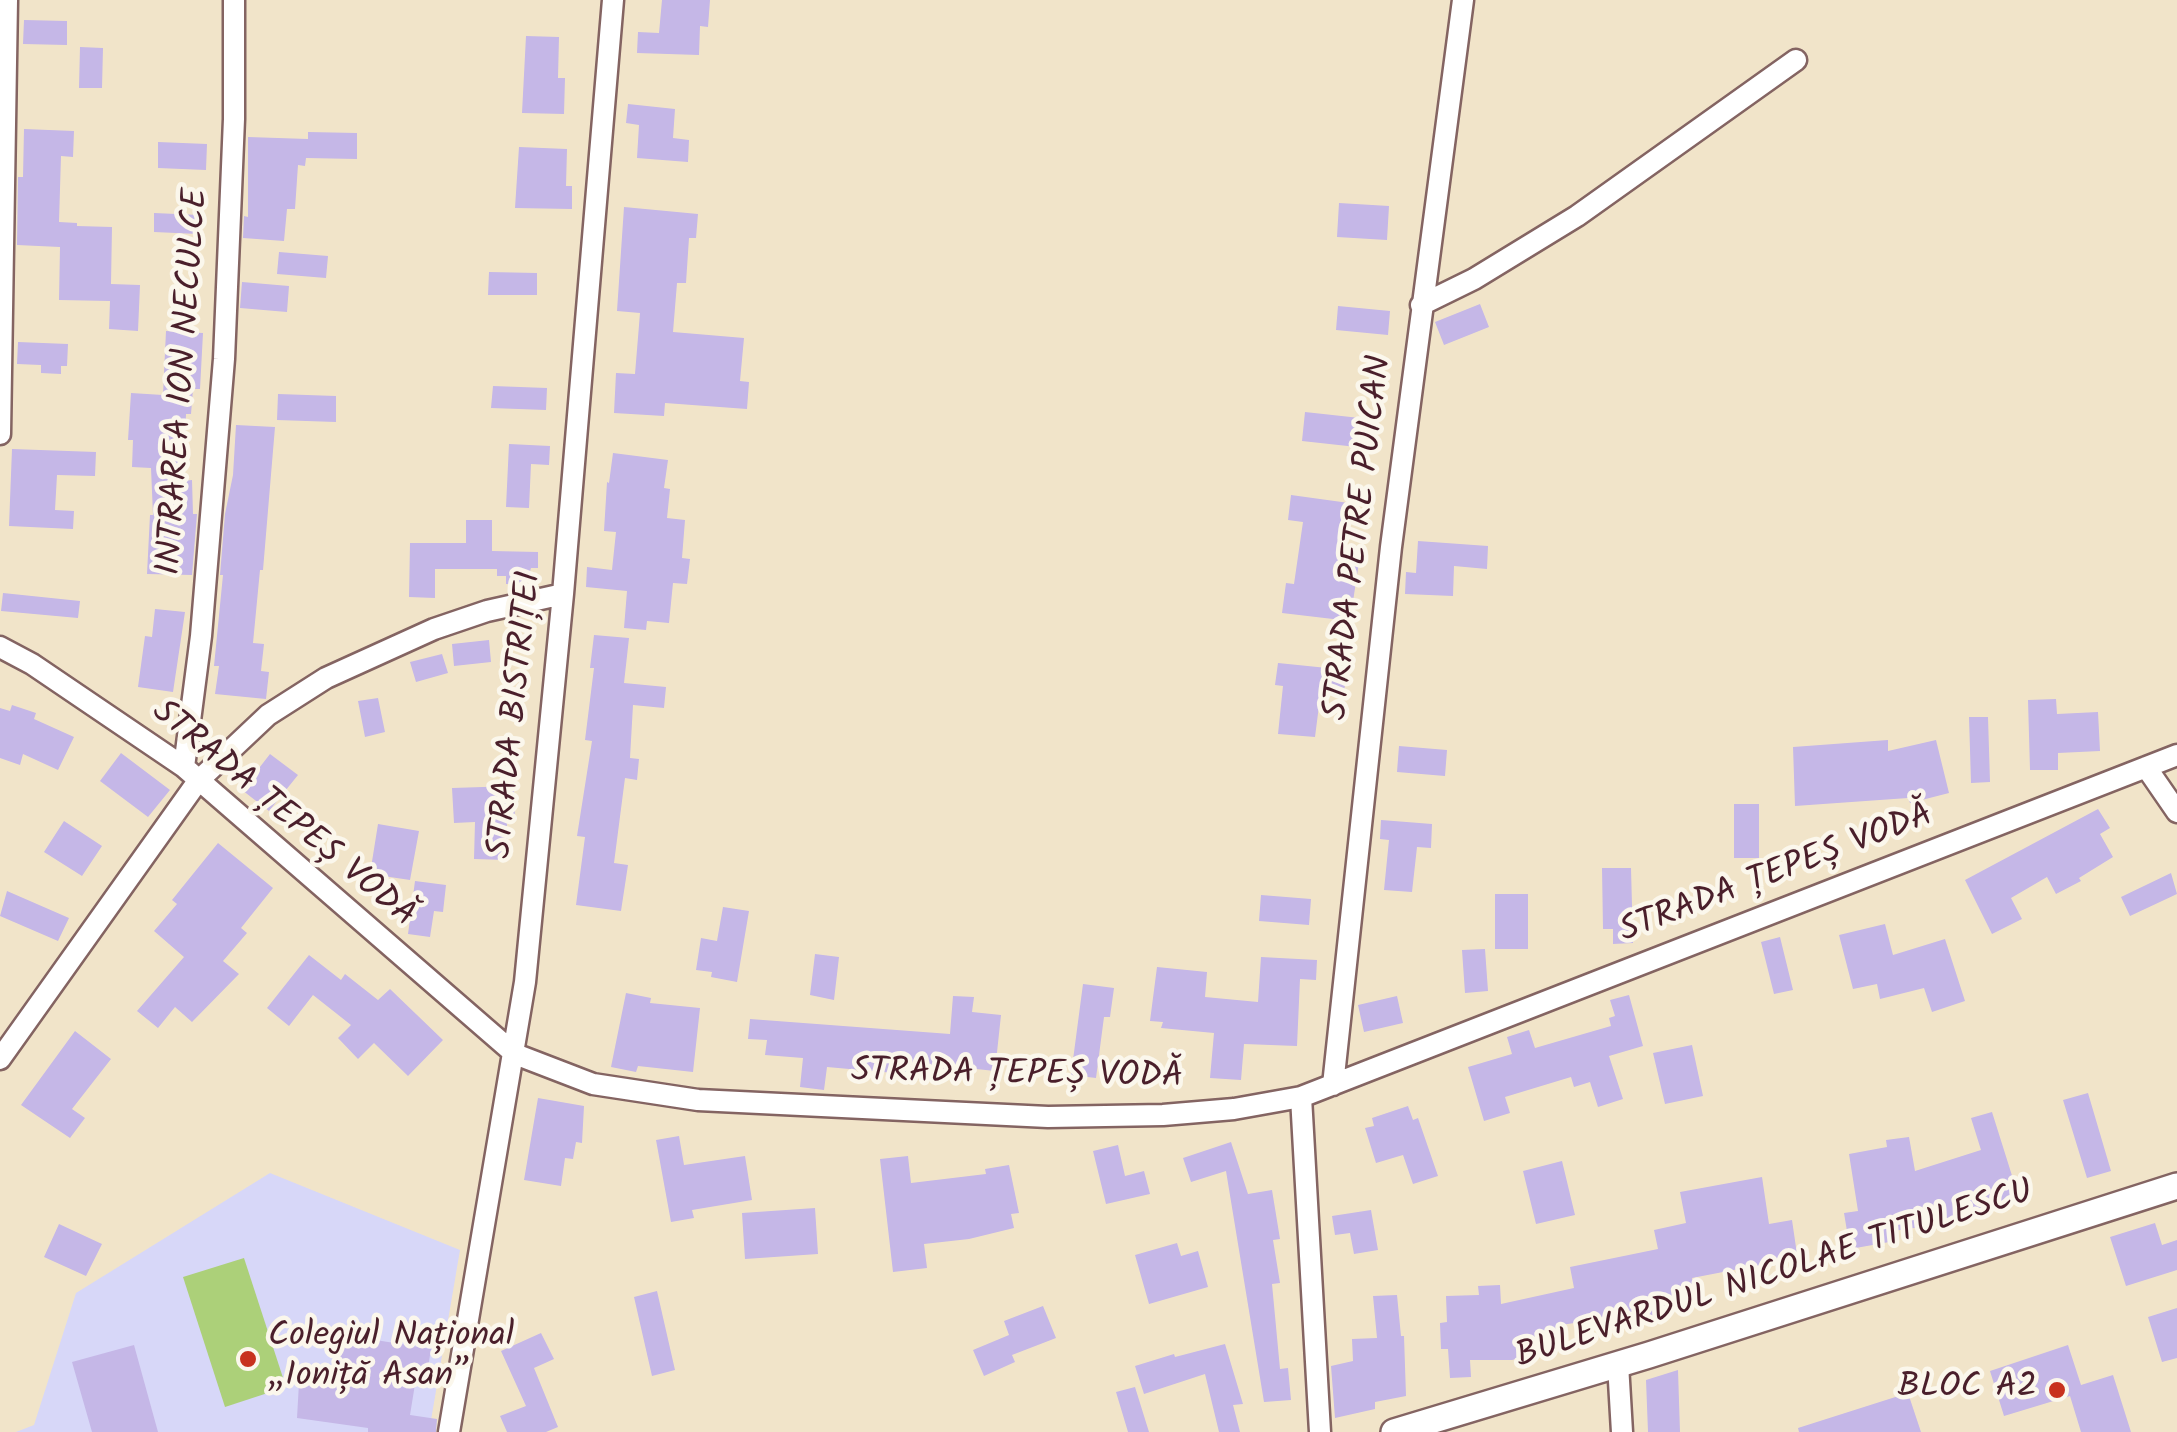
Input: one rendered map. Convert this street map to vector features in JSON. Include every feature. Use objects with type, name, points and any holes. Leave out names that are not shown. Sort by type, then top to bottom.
[{"type":"street","points":[[0,434],[7,0]]},
{"type":"street","name":"INTRAREA ION NECULCE","points":[[191,774],[224,358],[234,119],[234,0]]},
{"type":"street","name":"STRADA BISTRIȚEI","points":[[449,1432],[515,1054],[563,594],[613,0]]},
{"type":"street","name":"STRADA PETRE PUICAN","points":[[1333,1084],[1391,547],[1463,0]]},
{"type":"street","points":[[1421,305],[1474,280],[1577,216],[1796,60]]},
{"type":"street","points":[[0,1058],[191,774],[268,714],[326,678],[434,629],[487,611],[563,594]]},
{"type":"street","name":"STRADA ȚEPEȘ VODĂ","points":[[0,648],[32,664],[191,774],[515,1054],[593,1084],[698,1100],[1048,1117],[1163,1115],[1301,1096],[2177,755]]},
{"type":"street","points":[[2146,767],[2177,812]]},
{"type":"street","points":[[1301,1096],[1320,1432]]},
{"type":"street","name":"BULEVARDUL NICOLAE TITULESCU","points":[[1394,1432],[2177,1186]]},
{"type":"street","points":[[1618,1364],[1622,1432]]},
{"type":"shaded area","name":"Colegiul Național „Ioniță Asan”","points":[[270,1173],[460,1250],[429,1432],[16,1432],[34,1425],[76,1293]]},
{"type":"green space","points":[[244,1258],[286,1387],[225,1407],[183,1277]]},
{"type":"building","points":[[662,0],[710,0],[708,27],[700,26],[699,55],[637,53],[638,32],[659,33]]},
{"type":"building","points":[[24,20],[67,21],[67,45],[23,44]]},
{"type":"building","points":[[526,36],[559,37],[558,78],[565,78],[564,114],[522,113]]},
{"type":"building","points":[[80,47],[103,48],[102,88],[79,88]]},
{"type":"building","points":[[628,104],[675,109],[673,138],[689,140],[688,162],[637,158],[639,125],[626,123]]},
{"type":"building","points":[[24,129],[74,131],[73,157],[61,156],[59,222],[112,227],[111,284],[140,285],[138,331],[109,329],[110,301],[59,300],[60,247],[17,245],[18,177],[23,177]]},
{"type":"building","points":[[308,132],[357,133],[357,159],[306,158],[305,166],[298,165],[295,209],[287,209],[284,241],[243,238],[244,216],[248,217],[248,137],[308,139]]},
{"type":"building","points":[[158,142],[207,144],[206,170],[158,168]]},
{"type":"building","points":[[519,147],[567,149],[566,186],[572,186],[572,209],[515,208]]},
{"type":"building","points":[[1339,203],[1389,206],[1387,240],[1337,237]]},
{"type":"building","points":[[624,207],[698,214],[696,238],[689,238],[686,283],[677,283],[673,332],[744,338],[740,381],[749,382],[747,409],[665,403],[664,416],[614,413],[616,373],[635,374],[640,313],[617,311]]},
{"type":"building","points":[[154,213],[199,215],[198,234],[154,232]]},
{"type":"building","points":[[279,252],[328,256],[326,278],[277,274]]},
{"type":"building","points":[[489,272],[537,273],[537,295],[488,295]]},
{"type":"building","points":[[242,282],[289,286],[287,312],[240,308]]},
{"type":"building","points":[[1480,304],[1489,327],[1444,345],[1435,322]]},
{"type":"building","points":[[1338,306],[1390,311],[1388,335],[1336,330]]},
{"type":"building","points":[[166,331],[203,333],[200,389],[193,389],[191,414],[186,414],[183,481],[192,480],[193,514],[197,514],[192,575],[147,574],[153,515],[151,468],[132,467],[133,440],[128,440],[131,393],[163,395]]},
{"type":"building","points":[[18,342],[68,344],[67,366],[61,366],[61,374],[41,373],[41,365],[17,364]]},
{"type":"building","points":[[493,386],[547,388],[546,410],[491,408]]},
{"type":"building","points":[[278,394],[336,396],[336,422],[277,420]]},
{"type":"building","points":[[1305,412],[1378,420],[1375,449],[1302,441]]},
{"type":"building","points":[[236,425],[275,427],[253,643],[264,644],[261,671],[269,672],[266,699],[215,694],[220,575]]},
{"type":"building","points":[[509,444],[550,446],[549,465],[531,464],[529,508],[506,507]]},
{"type":"building","points":[[12,449],[96,452],[95,476],[57,475],[55,510],[74,511],[73,529],[9,526]]},
{"type":"building","points":[[613,453],[668,460],[664,488],[670,489],[667,518],[685,520],[682,558],[690,559],[687,584],[673,583],[669,623],[647,621],[646,630],[624,628],[627,591],[586,587],[587,567],[612,570],[616,532],[604,531]]},
{"type":"building","points":[[1291,495],[1349,503],[1344,546],[1361,549],[1350,621],[1282,613],[1286,583],[1294,584],[1303,522],[1288,520]]},
{"type":"building","points":[[466,520],[492,520],[492,551],[538,552],[538,568],[531,568],[526,584],[506,584],[506,576],[497,576],[497,569],[435,569],[435,598],[409,597],[410,543],[466,543]]},
{"type":"building","points":[[1418,541],[1488,546],[1487,569],[1454,566],[1453,596],[1405,594],[1406,572],[1416,573]]},
{"type":"building","points":[[3,593],[80,601],[78,618],[1,611]]},
{"type":"building","points":[[155,609],[185,612],[173,692],[138,687],[145,636],[152,637]]},
{"type":"building","points":[[594,635],[629,638],[624,683],[666,687],[664,708],[633,705],[630,758],[639,759],[637,780],[625,778],[614,863],[628,865],[621,911],[576,905],[585,837],[577,836],[592,741],[585,740]]},
{"type":"building","points":[[489,640],[491,662],[454,666],[452,644]]},
{"type":"building","points":[[442,654],[448,673],[416,682],[410,662]]},
{"type":"building","points":[[1278,663],[1347,670],[1344,692],[1321,690],[1315,737],[1278,734],[1283,686],[1275,685]]},
{"type":"building","points":[[378,698],[385,732],[365,737],[358,701]]},
{"type":"building","points":[[2056,699],[2057,714],[2098,712],[2100,751],[2058,753],[2058,770],[2030,770],[2028,700]]},
{"type":"building","points":[[12,705],[36,713],[34,719],[74,737],[58,770],[23,754],[20,765],[0,758],[0,708],[10,711]]},
{"type":"building","points":[[1969,717],[1988,717],[1990,782],[1971,783]]},
{"type":"building","points":[[1888,740],[1888,751],[1936,740],[1949,793],[1910,803],[1908,798],[1795,806],[1793,747]]},
{"type":"building","points":[[1399,746],[1447,750],[1445,776],[1397,772]]},
{"type":"building","points":[[121,753],[170,790],[148,817],[100,781]]},
{"type":"building","points":[[270,754],[298,775],[269,811],[242,790]]},
{"type":"building","points":[[514,786],[515,821],[507,821],[506,860],[474,859],[475,822],[454,823],[452,788]]},
{"type":"building","points":[[1734,804],[1759,804],[1759,858],[1734,858]]},
{"type":"building","points":[[2098,809],[2110,828],[2100,834],[2113,857],[2056,894],[2047,877],[2011,898],[2022,919],[1992,934],[1965,880]]},
{"type":"building","points":[[1381,820],[1432,824],[1431,848],[1417,847],[1412,892],[1384,890],[1389,840],[1380,839]]},
{"type":"building","points":[[64,821],[102,846],[82,876],[44,852]]},
{"type":"building","points":[[378,824],[419,831],[410,880],[370,874]]},
{"type":"building","points":[[218,843],[273,888],[241,928],[247,933],[223,961],[239,974],[192,1022],[175,1007],[158,1028],[137,1011],[184,957],[154,931],[177,904],[172,900]]},
{"type":"building","points":[[1602,868],[1631,868],[1633,943],[1613,944],[1613,929],[1603,929]]},
{"type":"building","points":[[2171,873],[2177,894],[2130,916],[2121,897]]},
{"type":"building","points":[[415,881],[446,885],[443,912],[434,911],[430,937],[408,934]]},
{"type":"building","points":[[7,891],[69,918],[58,941],[0,916]]},
{"type":"building","points":[[1495,894],[1528,894],[1528,949],[1495,949]]},
{"type":"building","points":[[1261,895],[1311,899],[1309,925],[1259,921]]},
{"type":"building","points":[[723,907],[749,911],[737,982],[696,970],[701,938],[717,941]]},
{"type":"building","points":[[1885,924],[1893,955],[1945,939],[1965,1001],[1932,1012],[1924,988],[1880,999],[1877,984],[1853,989],[1839,935]]},
{"type":"building","points":[[1780,937],[1793,990],[1774,994],[1761,942]]},
{"type":"building","points":[[1485,949],[1488,991],[1465,993],[1462,950]]},
{"type":"building","points":[[815,954],[839,957],[834,1000],[810,995]]},
{"type":"building","points":[[309,955],[341,980],[345,974],[378,1000],[390,989],[443,1040],[408,1076],[374,1043],[358,1059],[338,1038],[351,1025],[313,995],[289,1026],[267,1008]]},
{"type":"building","points":[[1261,957],[1317,960],[1316,980],[1300,979],[1297,1046],[1244,1044],[1241,1080],[1210,1078],[1214,1033],[1161,1028],[1163,1022],[1150,1021],[1157,967],[1207,972],[1205,997],[1258,1002]]},
{"type":"building","points":[[1083,984],[1114,988],[1110,1017],[1104,1017],[1096,1078],[1071,1075]]},
{"type":"building","points":[[626,993],[651,998],[650,1003],[700,1008],[693,1072],[638,1066],[636,1072],[611,1067]]},
{"type":"building","points":[[1629,995],[1643,1046],[1609,1056],[1623,1099],[1598,1107],[1590,1082],[1574,1087],[1571,1077],[1505,1097],[1510,1113],[1484,1121],[1468,1067],[1512,1054],[1507,1037],[1529,1030],[1535,1048],[1611,1026],[1609,1018],[1615,1016],[1610,1000]]},
{"type":"building","points":[[953,996],[974,997],[972,1012],[1001,1015],[995,1071],[967,1068],[967,1075],[916,1070],[916,1075],[827,1067],[824,1090],[800,1087],[803,1058],[765,1055],[767,1040],[748,1039],[750,1019],[950,1034]]},
{"type":"building","points":[[1397,996],[1403,1023],[1364,1032],[1358,1005]]},
{"type":"building","points":[[75,1031],[111,1059],[72,1109],[85,1118],[70,1138],[21,1105]]},
{"type":"building","points":[[1692,1045],[1703,1096],[1665,1104],[1653,1053]]},
{"type":"building","points":[[2088,1093],[2111,1171],[2087,1178],[2063,1100]]},
{"type":"building","points":[[538,1098],[584,1106],[582,1143],[576,1142],[573,1159],[565,1158],[561,1186],[524,1180]]},
{"type":"building","points":[[1408,1106],[1413,1120],[1418,1118],[1438,1176],[1413,1184],[1403,1155],[1376,1163],[1365,1128],[1374,1126],[1372,1118]]},
{"type":"building","points":[[1992,1112],[2020,1201],[1999,1207],[1998,1203],[1928,1226],[1893,1231],[1895,1241],[1850,1249],[1844,1213],[1858,1211],[1849,1154],[1887,1147],[1886,1140],[1909,1137],[1915,1171],[1981,1150],[1971,1118]]},
{"type":"building","points":[[679,1136],[684,1165],[745,1156],[752,1200],[692,1210],[694,1218],[671,1222],[656,1140]]},
{"type":"building","points":[[1231,1142],[1248,1194],[1272,1190],[1280,1239],[1273,1240],[1280,1283],[1272,1284],[1280,1369],[1288,1368],[1291,1400],[1264,1402],[1226,1171],[1191,1182],[1183,1158]]},
{"type":"building","points":[[1118,1145],[1125,1176],[1144,1171],[1150,1194],[1106,1204],[1093,1151]]},
{"type":"building","points":[[908,1156],[911,1183],[986,1174],[985,1169],[1009,1165],[1019,1213],[1011,1214],[1014,1228],[924,1244],[927,1268],[893,1272],[880,1159]]},
{"type":"building","points":[[1562,1161],[1575,1215],[1536,1224],[1523,1171]]},
{"type":"building","points":[[1762,1177],[1769,1224],[1792,1220],[1798,1261],[1692,1278],[1698,1305],[1654,1314],[1655,1321],[1623,1326],[1621,1316],[1561,1325],[1563,1335],[1555,1337],[1557,1349],[1512,1360],[1470,1360],[1471,1377],[1450,1378],[1448,1349],[1441,1349],[1440,1323],[1447,1322],[1446,1296],[1479,1295],[1478,1286],[1500,1285],[1501,1304],[1574,1288],[1570,1267],[1658,1249],[1654,1230],[1686,1223],[1680,1192]]},
{"type":"building","points":[[815,1208],[818,1254],[745,1259],[742,1213]]},
{"type":"building","points":[[1371,1210],[1378,1250],[1354,1254],[1350,1233],[1335,1235],[1332,1216]]},
{"type":"building","points":[[2155,1223],[2162,1245],[2177,1240],[2177,1270],[2126,1286],[2110,1237]]},
{"type":"building","points":[[59,1224],[102,1244],[86,1276],[44,1257]]},
{"type":"building","points":[[1177,1243],[1181,1256],[1198,1251],[1208,1287],[1149,1304],[1135,1255]]},
{"type":"building","points":[[657,1291],[675,1370],[652,1376],[634,1297]]},
{"type":"building","points":[[1397,1295],[1404,1336],[1406,1396],[1375,1402],[1375,1409],[1335,1418],[1331,1366],[1353,1361],[1352,1339],[1377,1338],[1373,1296]]},
{"type":"building","points":[[1043,1306],[1056,1338],[1012,1355],[1015,1362],[984,1376],[973,1350],[1009,1335],[1004,1321]]},
{"type":"building","points":[[2177,1308],[2177,1358],[2162,1362],[2148,1317]]},
{"type":"building","points":[[541,1333],[554,1359],[534,1368],[558,1427],[546,1432],[507,1432],[500,1416],[526,1406],[501,1351]]},
{"type":"building","points":[[339,1334],[431,1349],[426,1380],[416,1378],[410,1415],[437,1419],[436,1432],[368,1432],[368,1428],[297,1418],[299,1383],[330,1387]]},
{"type":"building","points":[[1225,1344],[1243,1404],[1233,1405],[1240,1432],[1219,1432],[1205,1374],[1144,1394],[1135,1366]]},
{"type":"building","points":[[134,1345],[158,1432],[92,1432],[72,1362]]},
{"type":"building","name":"BLOC A2","points":[[2068,1345],[2081,1385],[2113,1375],[2131,1432],[2081,1432],[2070,1396],[2004,1416],[1990,1371]]},
{"type":"building","points":[[1678,1370],[1680,1432],[1648,1432],[1646,1380]]},
{"type":"building","points":[[1135,1387],[1149,1432],[1128,1432],[1116,1392]]},
{"type":"building","points":[[1908,1393],[1921,1432],[1799,1432],[1798,1428]]},
{"type":"place","name":"Colegiul Național „Ioniță Asan”","points":[[248,1359]]},
{"type":"place","name":"BLOC A2","points":[[2057,1390]]}]
